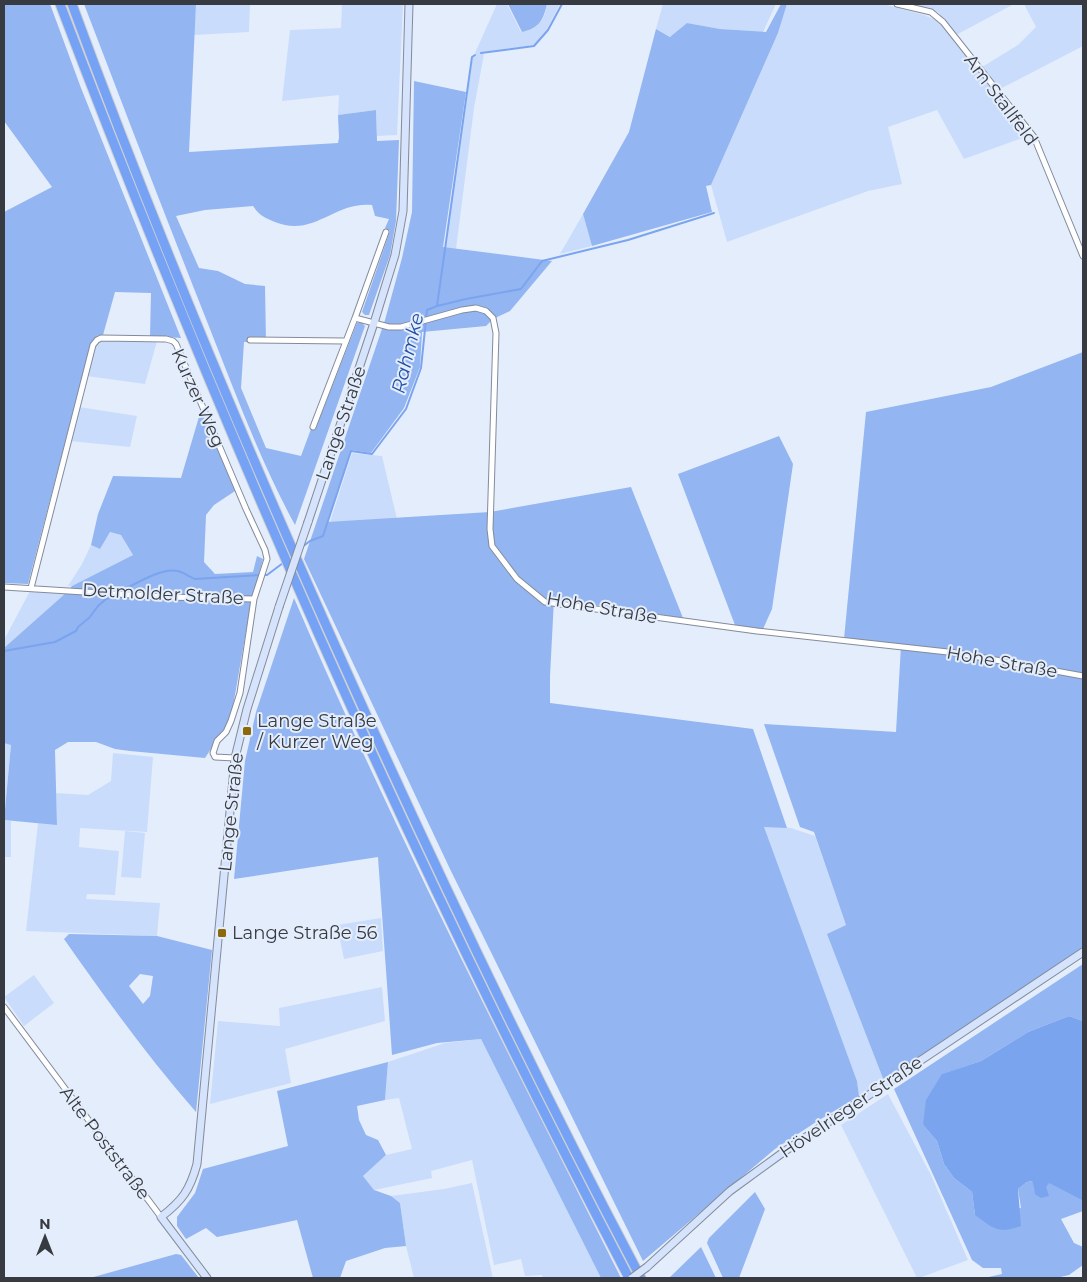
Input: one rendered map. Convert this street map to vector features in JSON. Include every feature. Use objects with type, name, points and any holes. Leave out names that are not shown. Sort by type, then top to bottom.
[{"type":"highway","points":[[60,4],[127,179],[206,374],[337,677],[522,1068],[631,1278]]},
{"type":"highway","points":[[72,4],[151,210],[297,562],[434,863],[528,1057],[641,1278]]},
{"type":"street","name":"Lange Straße","points":[[161,1217],[182,1199],[192,1180],[197,1164],[235,758],[247,709],[279,607],[395,255],[403,211],[409,4]]},
{"type":"street","name":"Am Stallfeld","points":[[897,4],[931,12],[943,22],[1034,137],[1083,256]]},
{"type":"street","name":"Lange Straße","points":[[313,427],[386,232]]},
{"type":"street","name":"Hohe Straße","points":[[374,323],[390,327],[401,327],[476,308],[486,311],[494,321],[496,333],[490,529],[492,546],[516,579],[544,602],[748,630],[957,653],[1083,676]]},
{"type":"street","points":[[355,318],[374,323]]},
{"type":"street","name":"Kurzer Weg","points":[[31,588],[93,345],[101,338],[166,339],[176,344],[265,550],[267,559],[254,598]]},
{"type":"street","name":"Lange Straße","points":[[250,340],[345,342]]},
{"type":"street","name":"Detmolder Straße","points":[[4,586],[220,599],[254,598],[240,693],[231,721],[226,732],[217,741],[213,753],[215,757],[235,758]]},
{"type":"street","name":"Hövelrieger Straße","points":[[631,1278],[742,1182],[785,1151],[1083,952]]},
{"type":"street","name":"Alte Poststraße","points":[[4,1007],[207,1278]]},
{"type":"shaded area","points":[[4,4],[50,4],[81,88],[181,338],[150,336],[151,293],[115,292],[103,335],[98,335],[91,343],[28,584],[4,583],[4,212],[52,187],[4,121]]},
{"type":"shaded area","points":[[84,4],[196,4],[189,152],[338,143],[338,115],[376,110],[377,141],[399,140],[396,221],[390,255],[369,315],[365,315],[362,312],[390,231],[385,228],[389,219],[375,216],[372,205],[346,208],[313,223],[301,226],[289,226],[275,222],[262,216],[253,206],[205,210],[176,216],[199,268],[218,271],[245,284],[265,286],[266,342],[244,342],[241,388],[266,448],[301,456],[311,429],[315,430],[357,323],[362,323],[365,326],[295,525],[270,476],[238,401]]},
{"type":"shaded area","points":[[196,4],[250,4],[249,32],[194,35]]},
{"type":"shaded area","points":[[342,4],[403,4],[397,135],[377,136],[376,110],[338,115],[339,95],[282,101],[290,30],[341,28]]},
{"type":"shaded area","points":[[497,4],[507,4],[521,32],[540,23],[547,4],[560,4],[547,29],[534,45],[480,54],[484,54],[474,108],[456,249],[445,248],[473,57],[476,55],[475,53]]},
{"type":"shaded area","points":[[508,4],[547,4],[544,15],[539,23],[533,28],[522,32]]},
{"type":"shaded area","points":[[663,4],[776,4],[763,32],[720,29],[687,23],[671,37],[656,29]]},
{"type":"shaded area","points":[[781,4],[787,4],[778,33],[711,185],[706,186],[712,212],[592,246],[583,214],[629,132],[656,29],[670,37],[687,23],[720,29],[766,32]]},
{"type":"shaded area","points":[[787,4],[883,4],[924,15],[938,21],[1025,130],[1027,135],[964,159],[937,110],[888,127],[902,184],[868,191],[727,242],[711,185],[778,33]]},
{"type":"shaded area","points":[[910,4],[1014,4],[956,35],[938,12]]},
{"type":"shaded area","points":[[1024,4],[1083,4],[1083,46],[1000,89],[982,67],[1018,45],[1036,27]]},
{"type":"shaded area","points":[[414,81],[466,92],[443,247],[552,261],[510,311],[493,319],[486,326],[422,332],[420,367],[404,408],[371,453],[351,450],[327,522],[490,512],[631,487],[683,618],[554,599],[550,703],[753,729],[787,828],[764,827],[857,1081],[859,1096],[775,1149],[643,1261],[450,869],[304,559],[385,320],[402,258],[412,212]]},
{"type":"shaded area","points":[[583,214],[592,246],[560,254]]},
{"type":"shaded area","points":[[101,340],[157,341],[145,384],[87,376],[93,351]]},
{"type":"shaded area","points":[[1083,352],[1083,948],[884,1081],[827,934],[846,925],[814,832],[800,827],[764,724],[896,732],[901,646],[844,639],[866,412],[991,387]]},
{"type":"shaded area","points":[[79,407],[137,416],[130,447],[70,441]]},
{"type":"shaded area","points":[[201,410],[235,491],[214,505],[206,515],[204,562],[215,574],[253,572],[257,556],[263,559],[250,608],[231,718],[205,758],[115,749],[96,742],[68,742],[55,750],[57,825],[4,820],[11,745],[4,743],[4,648],[72,586],[133,555],[121,535],[110,532],[100,549],[91,545],[98,514],[113,476],[181,478]]},
{"type":"shaded area","points":[[779,436],[793,464],[772,609],[763,629],[735,625],[678,474]]},
{"type":"shaded area","points":[[352,453],[382,456],[397,519],[330,522]]},
{"type":"shaded area","points":[[110,532],[121,535],[133,555],[72,586],[68,586],[91,545],[100,549]]},
{"type":"shaded area","points":[[30,591],[65,594],[4,648],[4,640]]},
{"type":"shaded area","points":[[294,598],[411,855],[621,1278],[601,1278],[481,1039],[437,1043],[392,1055],[378,857],[234,879],[245,761],[256,712]]},
{"type":"shaded area","points":[[4,743],[11,744],[4,820]]},
{"type":"shaded area","points":[[113,753],[153,757],[147,832],[80,828],[79,847],[119,851],[115,895],[87,894],[86,899],[160,903],[157,936],[26,931],[38,823],[57,824],[56,793],[88,795],[111,781]]},
{"type":"shaded area","points":[[4,820],[11,821],[11,857],[4,857]]},
{"type":"shaded area","points":[[763,826],[791,828],[815,836],[846,925],[828,934],[884,1081],[859,1096],[857,1081]]},
{"type":"shaded area","points":[[125,831],[145,833],[141,878],[121,877]]},
{"type":"shaded area","points":[[381,918],[383,951],[344,959],[337,925]]},
{"type":"shaded area","points":[[69,934],[157,936],[212,950],[196,1112],[128,1027],[64,939]],"holes":[[[140,974],[153,976],[150,996],[143,1004],[129,986]]]},
{"type":"shaded area","points":[[1083,964],[1083,1021],[1069,1016],[1028,1032],[981,1061],[943,1074],[923,1125],[937,1141],[944,1164],[954,1178],[972,1192],[975,1215],[1021,1208],[1018,1189],[1027,1182],[1032,1181],[1035,1187],[1035,1194],[1045,1187],[1048,1182],[1083,1201],[1083,1211],[1061,1219],[1074,1243],[1083,1247],[1083,1265],[1069,1275],[1056,1278],[984,1278],[1002,1274],[1001,1268],[983,1268],[972,1260],[894,1089]]},
{"type":"shaded area","points":[[34,975],[54,1003],[24,1026],[4,997]]},
{"type":"shaded area","points":[[382,987],[385,1021],[285,1049],[291,1083],[210,1104],[218,1021],[280,1026],[279,1008]]},
{"type":"shaded area","points":[[1069,1016],[1083,1021],[1083,1201],[1049,1183],[1046,1187],[1049,1196],[1041,1198],[1035,1194],[1032,1181],[1027,1182],[1018,1189],[1021,1226],[1007,1230],[996,1229],[975,1215],[972,1192],[954,1178],[944,1164],[937,1141],[923,1125],[926,1100],[942,1074],[981,1061],[1028,1032]]},
{"type":"shaded area","points":[[481,1039],[601,1278],[543,1278],[542,1275],[525,1276],[521,1259],[494,1265],[472,1160],[431,1171],[432,1178],[374,1190],[363,1176],[386,1155],[412,1149],[399,1098],[385,1100],[388,1062],[445,1043]]},
{"type":"shaded area","points":[[388,1062],[385,1100],[357,1106],[359,1120],[366,1135],[378,1140],[386,1155],[363,1176],[374,1190],[391,1196],[400,1203],[406,1246],[385,1248],[346,1261],[340,1278],[313,1278],[297,1220],[217,1237],[206,1228],[186,1239],[177,1226],[177,1217],[195,1193],[203,1169],[288,1146],[277,1091]]},
{"type":"shaded area","points":[[888,1094],[931,1175],[968,1260],[919,1278],[917,1278],[841,1125]]},
{"type":"shaded area","points":[[472,1183],[493,1278],[414,1278],[406,1246],[400,1203],[391,1196]]},
{"type":"shaded area","points":[[755,1192],[765,1209],[739,1278],[723,1278],[707,1243],[709,1238]]},
{"type":"shaded area","points":[[701,1247],[716,1278],[669,1278]]},
{"type":"shaded area","points":[[176,1254],[181,1255],[199,1278],[90,1278]]},
{"type":"waterway","name":"Rahmke","points":[[481,53],[534,46],[548,30],[562,4]]},
{"type":"waterway","name":"Rahmke","points":[[302,547],[310,541],[323,536],[351,451],[372,454],[406,409],[421,368],[427,310],[437,306],[472,57],[475,55]]},
{"type":"waterway","points":[[437,306],[521,289],[542,261],[628,240],[714,213]]},
{"type":"waterway","name":"Rahmke","points":[[264,575],[267,575],[283,563]]},
{"type":"waterway","name":"Rahmke","points":[[119,592],[156,574],[171,570],[195,579],[260,575]]},
{"type":"waterway","name":"Rahmke","points":[[4,651],[55,642],[76,631],[98,606],[113,596]]},
{"type":"place","name":"Lange Straße / Kurzer Weg","points":[[247,731]]},
{"type":"place","name":"Lange Straße 56","points":[[222,933]]}]
